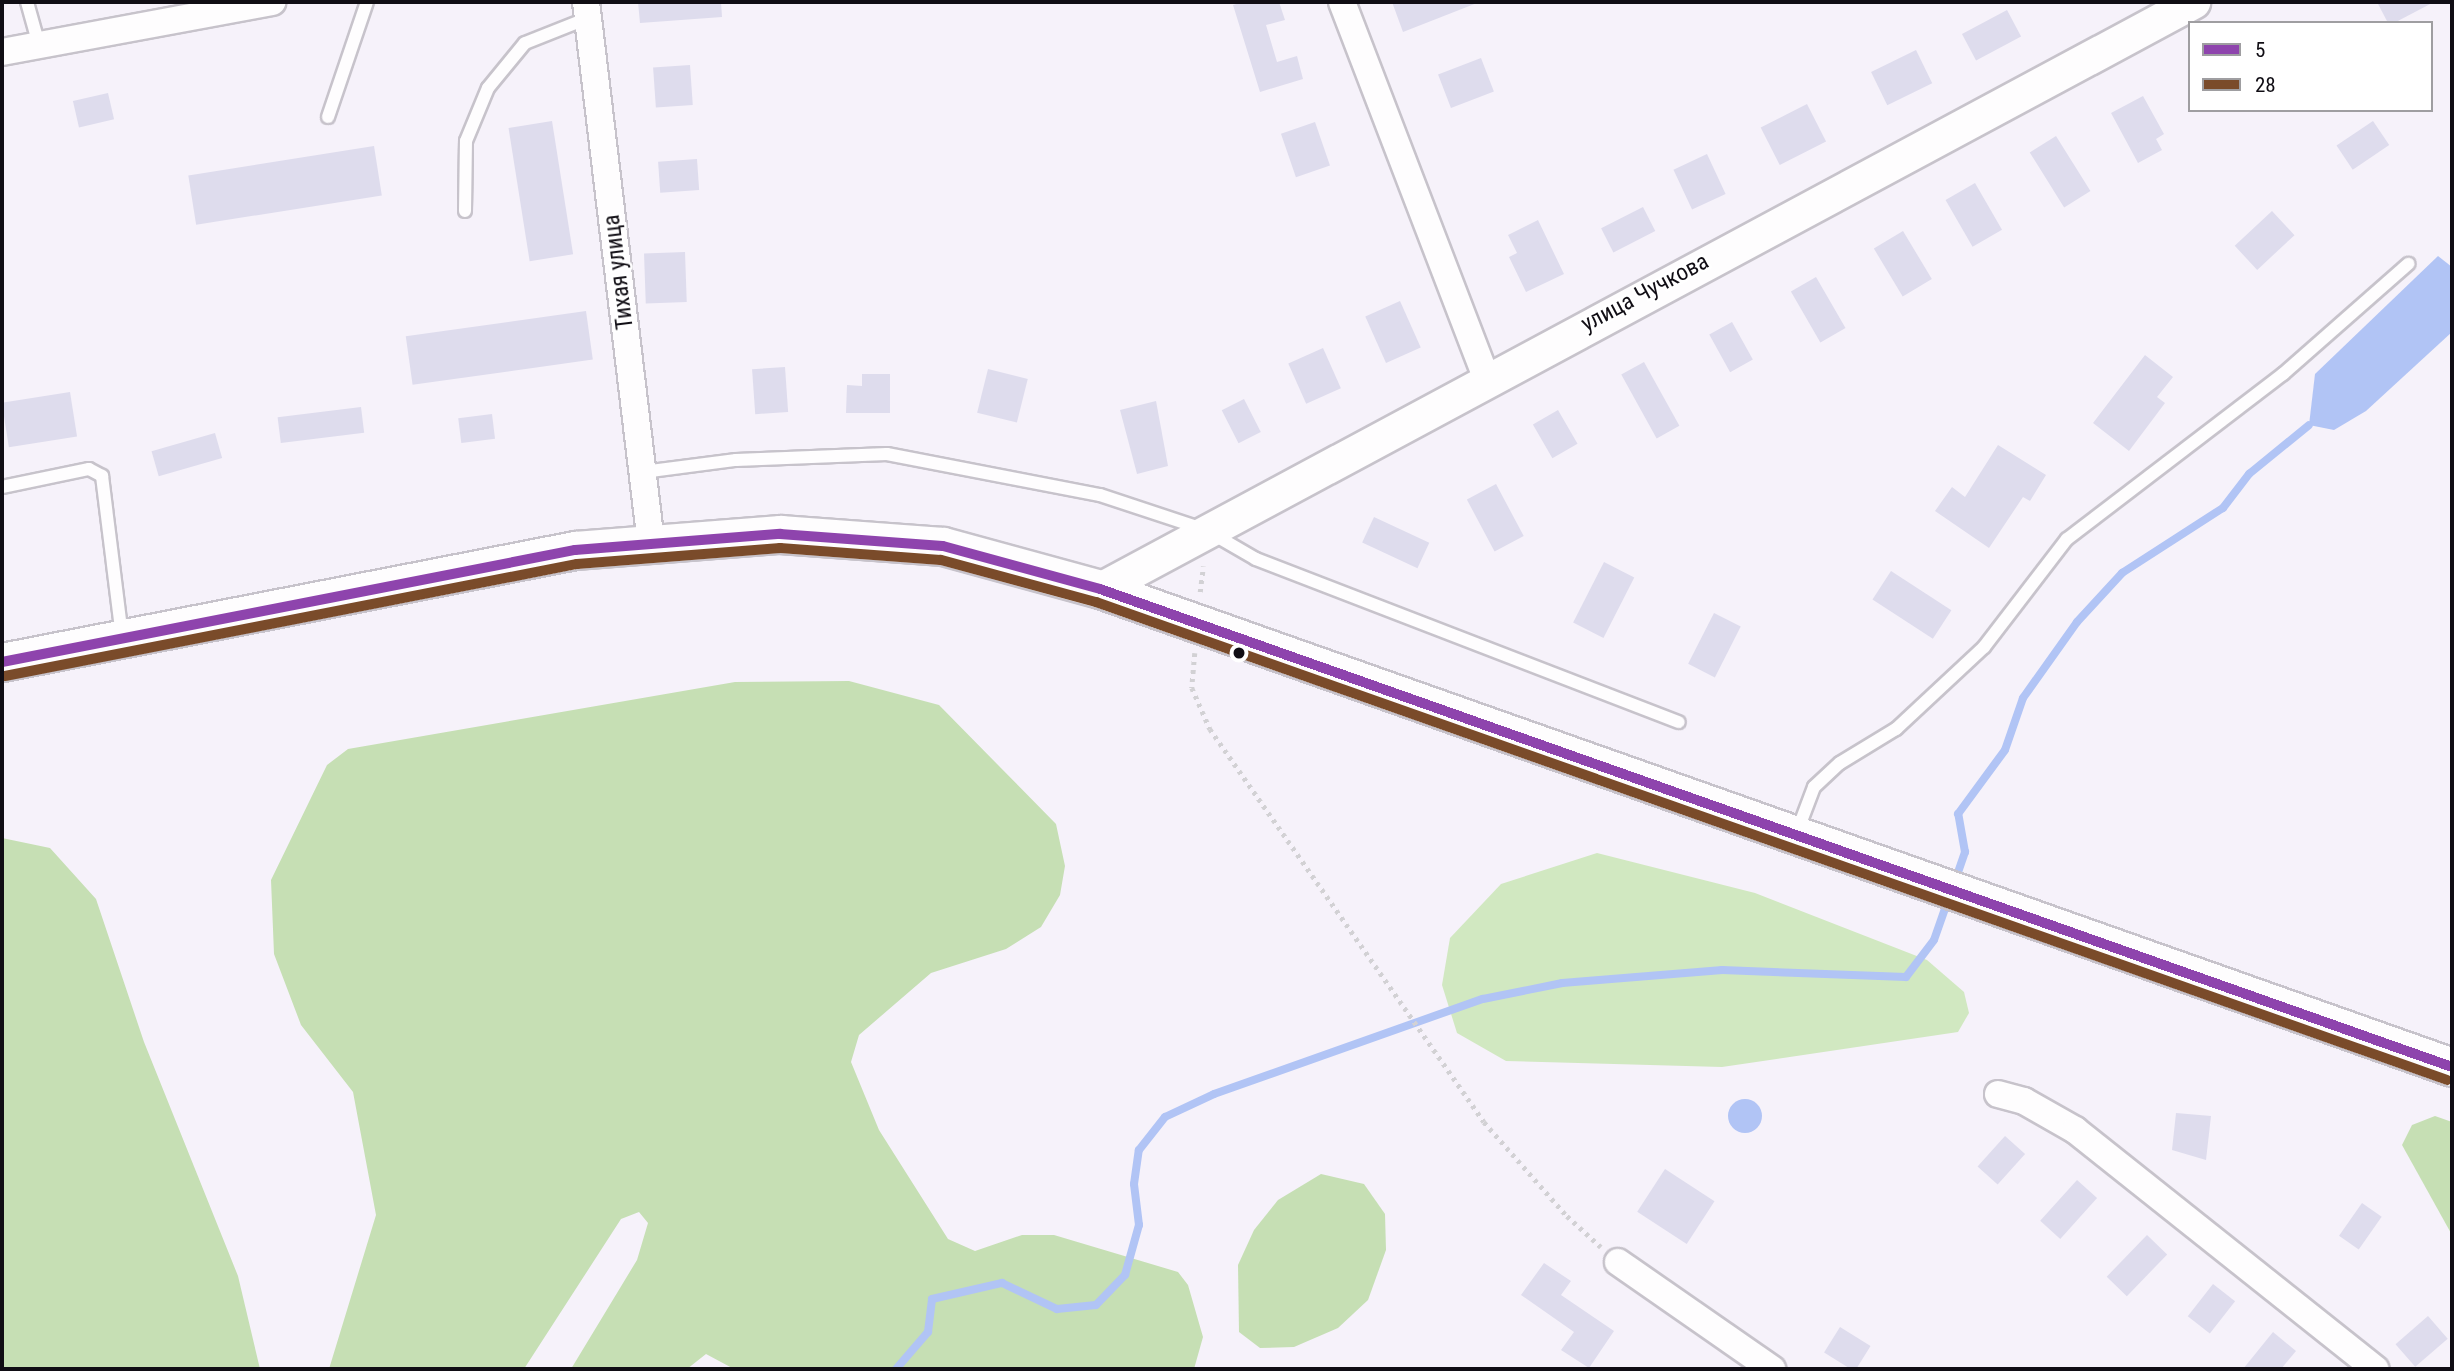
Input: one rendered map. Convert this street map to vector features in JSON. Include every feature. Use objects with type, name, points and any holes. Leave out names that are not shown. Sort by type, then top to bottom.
[{"type":"main road","points":[[2,662],[575,550],[780,534],[866,537],[943,546],[1100,589],[2452,1067]]},
{"type":"street","points":[[2,52],[272,2]]},
{"type":"street","points":[[1342,2],[1486,377]]},
{"type":"street","name":"улица Чучкова","points":[[1100,589],[1486,377],[2193,2]]},
{"type":"street","name":"Тихая улица","points":[[587,10],[652,543]]},
{"type":"street","points":[[1998,1094],[2024,1101],[2075,1130],[2375,1369]]},
{"type":"street","points":[[1618,1262],[1772,1369]]},
{"type":"lane","points":[[27,2],[39,45]]},
{"type":"lane","points":[[328,117],[367,2]]},
{"type":"lane","points":[[465,211],[466,141],[488,88],[525,43],[587,10]]},
{"type":"lane","points":[[1797,834],[1814,787],[1840,763],[1896,729],[1984,647],[2067,539],[2283,374],[2408,264]]},
{"type":"lane","points":[[643,472],[750,459],[887,454],[1100,495],[1206,530],[1256,558],[1679,722]]},
{"type":"lane","points":[[2,487],[89,469],[102,476],[122,639]]},
{"type":"path","points":[[1206,530],[1192,688],[1210,729],[1484,1122],[1567,1216],[1618,1262]]},
{"type":"green space","points":[[849,681],[939,705],[1056,824],[1065,866],[1060,895],[1041,927],[1006,949],[931,973],[859,1035],[851,1062],[879,1130],[948,1239],[975,1251],[1022,1235],[1054,1235],[1178,1272],[1188,1285],[1203,1337],[1194,1369],[734,1369],[706,1354],[687,1369],[571,1369],[637,1260],[648,1223],[639,1212],[621,1219],[524,1369],[329,1369],[376,1215],[353,1092],[301,1025],[274,954],[271,880],[327,765],[348,749],[735,682]]},
{"type":"green space","points":[[2,838],[50,848],[96,899],[144,1042],[238,1276],[260,1369],[2,1369]]},
{"type":"green space","points":[[1597,853],[1755,893],[1927,960],[1964,992],[1969,1013],[1958,1032],[1722,1067],[1506,1061],[1457,1033],[1442,985],[1450,938],[1501,884]]},
{"type":"green space","points":[[2435,1116],[2452,1122],[2452,1235],[2402,1145],[2412,1125]]},
{"type":"green space","points":[[1321,1174],[1364,1184],[1385,1214],[1386,1250],[1368,1300],[1338,1328],[1294,1347],[1260,1348],[1239,1332],[1238,1265],[1254,1230],[1278,1200]]},
{"type":"water","points":[[2438,256],[2452,267],[2452,332],[2366,411],[2334,430],[2309,425],[2315,374]]},
{"type":"water","points":[[1745,1099],[1757,1104],[1762,1116],[1757,1128],[1745,1133],[1733,1128],[1728,1116],[1733,1104]]},
{"type":"building","points":[[638,2],[721,2],[722,17],[640,23]]},
{"type":"building","points":[[1243,2],[1279,2],[1285,20],[1266,25],[1277,62],[1297,56],[1303,79],[1260,92],[1233,5]]},
{"type":"building","points":[[1392,2],[1476,2],[1477,3],[1403,32]]},
{"type":"building","points":[[2377,2],[2434,2],[2398,21],[2387,21]]},
{"type":"building","points":[[2007,10],[2021,36],[1976,60],[1962,34]]},
{"type":"building","points":[[1916,50],[1932,83],[1887,105],[1871,72]]},
{"type":"building","points":[[1481,58],[1494,92],[1451,108],[1438,74]]},
{"type":"building","points":[[690,65],[693,105],[656,107],[653,68]]},
{"type":"building","points":[[108,93],[114,119],[79,127],[73,101]]},
{"type":"building","points":[[2143,96],[2164,134],[2156,139],[2162,150],[2138,163],[2111,113]]},
{"type":"building","points":[[1807,104],[1826,141],[1780,165],[1761,128]]},
{"type":"building","points":[[552,121],[573,254],[530,261],[509,128]]},
{"type":"building","points":[[2373,121],[2389,145],[2353,170],[2337,146]]},
{"type":"building","points":[[1315,122],[1330,165],[1296,177],[1281,134]]},
{"type":"building","points":[[2056,136],[2090,191],[2064,208],[2030,152]]},
{"type":"building","points":[[374,146],[382,195],[196,225],[188,175]]},
{"type":"building","points":[[1707,154],[1726,194],[1692,210],[1673,170]]},
{"type":"building","points":[[697,159],[699,190],[660,193],[658,162]]},
{"type":"building","points":[[1975,183],[2002,230],[1973,247],[1946,200]]},
{"type":"building","points":[[1643,207],[1655,231],[1613,252],[1601,228]]},
{"type":"building","points":[[2272,211],[2295,235],[2257,270],[2235,246]]},
{"type":"building","points":[[1538,220],[1564,274],[1526,292],[1509,257],[1517,253],[1508,235]]},
{"type":"building","points":[[1903,231],[1932,279],[1903,297],[1874,249]]},
{"type":"building","points":[[685,252],[687,302],[646,303],[644,253]]},
{"type":"building","points":[[1816,277],[1846,328],[1820,343],[1791,292]]},
{"type":"building","points":[[1400,301],[1421,348],[1386,363],[1365,316]]},
{"type":"building","points":[[586,311],[593,360],[413,385],[406,336]]},
{"type":"building","points":[[1732,322],[1753,360],[1730,372],[1709,335]]},
{"type":"building","points":[[1323,348],[1341,388],[1306,404],[1288,363]]},
{"type":"building","points":[[2145,355],[2173,377],[2157,397],[2165,403],[2129,451],[2093,423]]},
{"type":"building","points":[[1644,362],[1679,426],[1657,438],[1621,375]]},
{"type":"building","points":[[785,367],[788,412],[755,414],[752,369]]},
{"type":"building","points":[[988,369],[1028,379],[1017,423],[977,413]]},
{"type":"building","points":[[862,374],[890,374],[890,413],[846,413],[847,385],[862,386]]},
{"type":"building","points":[[70,392],[77,436],[9,447],[2,403]]},
{"type":"building","points":[[1244,399],[1261,432],[1239,443],[1222,410]]},
{"type":"building","points":[[1156,401],[1168,466],[1137,474],[1120,410]]},
{"type":"building","points":[[361,407],[364,433],[281,443],[278,417]]},
{"type":"building","points":[[1558,410],[1578,444],[1552,458],[1533,424]]},
{"type":"building","points":[[492,414],[495,439],[461,443],[458,418]]},
{"type":"building","points":[[215,433],[222,458],[159,476],[152,451]]},
{"type":"building","points":[[1998,445],[2046,475],[2030,501],[2023,497],[1989,548],[1935,511],[1952,487],[1965,497]]},
{"type":"building","points":[[1496,484],[1524,536],[1495,552],[1467,499]]},
{"type":"building","points":[[1374,517],[1429,543],[1417,568],[1362,542]]},
{"type":"building","points":[[1604,562],[1634,577],[1603,638],[1573,623]]},
{"type":"building","points":[[1891,571],[1951,610],[1933,639],[1872,600]]},
{"type":"building","points":[[1714,613],[1741,627],[1715,677],[1688,664]]},
{"type":"building","points":[[2176,1113],[2211,1116],[2206,1160],[2172,1150]]},
{"type":"building","points":[[2005,1136],[2025,1154],[1998,1185],[1978,1166]]},
{"type":"building","points":[[1665,1169],[1714,1201],[1687,1244],[1637,1212]]},
{"type":"building","points":[[2077,1180],[2097,1198],[2060,1239],[2040,1221]]},
{"type":"building","points":[[2362,1203],[2382,1217],[2359,1250],[2339,1236]]},
{"type":"building","points":[[2147,1235],[2167,1254],[2127,1296],[2107,1277]]},
{"type":"building","points":[[1544,1263],[1571,1281],[1561,1295],[1614,1331],[1589,1368],[1561,1350],[1574,1332],[1521,1295]]},
{"type":"building","points":[[2213,1284],[2235,1301],[2210,1334],[2188,1316]]},
{"type":"building","points":[[2428,1316],[2448,1339],[2415,1367],[2396,1344]]},
{"type":"building","points":[[1840,1327],[1871,1346],[1856,1369],[1851,1369],[1824,1352]]},
{"type":"building","points":[[2273,1332],[2296,1351],[2281,1369],[2243,1369]]},
{"type":"waterway","points":[[1955,881],[1965,852],[1958,814],[2005,750],[2023,698],[2077,622],[2122,573],[2223,508],[2249,474],[2309,425]]},
{"type":"waterway","points":[[896,1369],[928,1332],[932,1299],[1002,1283],[1057,1309],[1096,1305],[1125,1275],[1139,1225],[1134,1184],[1139,1150],[1165,1117],[1214,1094],[1483,999],[1562,983],[1722,970],[1906,977],[1934,940],[1948,900]]},
{"type":"transit line","name":"5","points":[[2,662],[575,550],[780,534],[943,546],[1100,589],[2452,1067]]},
{"type":"transit line","name":"28","points":[[5,676],[577,564],[780,548],[941,560],[1096,602],[2447,1080]]}]
